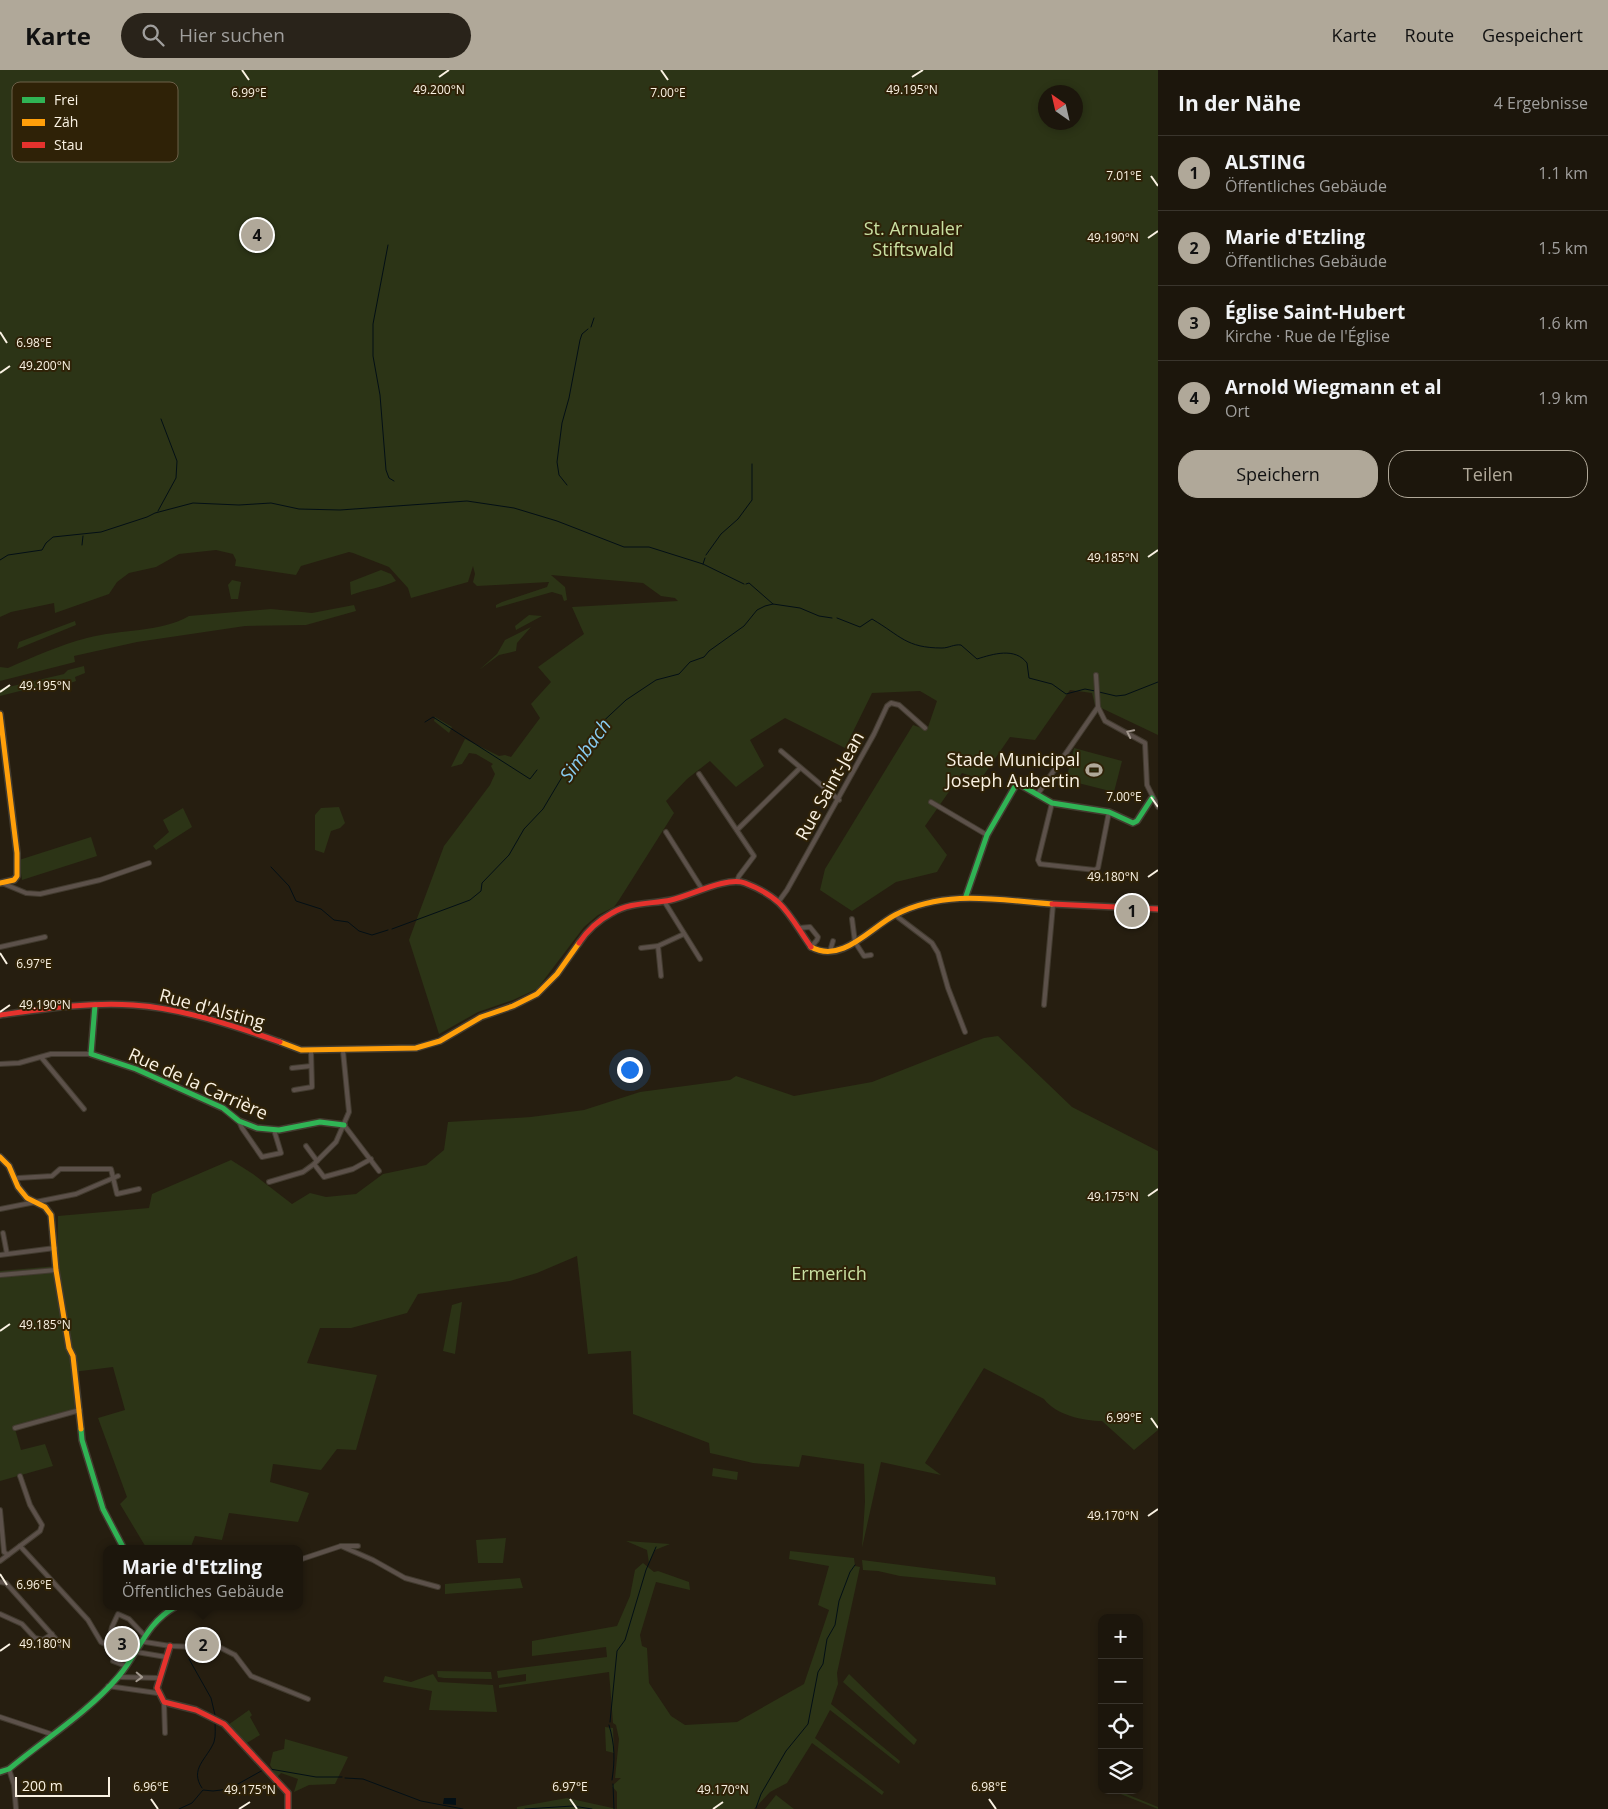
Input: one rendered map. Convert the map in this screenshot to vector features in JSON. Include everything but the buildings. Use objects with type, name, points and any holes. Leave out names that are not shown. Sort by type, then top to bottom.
[{"type":"street","points":[[1096,675],[1098,707],[1104,721],[1145,743],[1147,753],[1145,768],[1147,785],[1158,807]]},
{"type":"street","name":"Rue Saint-Jean","points":[[779,901],[788,890],[839,800],[887,706],[891,703],[899,705],[925,728]]},
{"type":"street","points":[[1038,795],[1098,707]]},
{"type":"street","points":[[0,714],[17,853],[16,879],[1,883]]},
{"type":"street","points":[[781,751],[839,800]]},
{"type":"street","points":[[737,830],[800,768]]},
{"type":"street","points":[[699,774],[754,856],[738,876],[737,881],[768,893],[779,901],[811,947],[817,952],[846,948],[895,916],[934,901],[966,896],[1053,905],[1158,909]]},
{"type":"street","points":[[966,896],[987,834],[1014,785],[1017,784],[1052,803],[1109,812],[1133,822],[1137,821],[1152,798]]},
{"type":"street","points":[[931,802],[987,834]]},
{"type":"street","points":[[1052,803],[1038,860],[1040,864],[1095,870],[1098,868],[1109,812]]},
{"type":"street","points":[[666,832],[702,889]]},
{"type":"street","points":[[1,883],[26,893],[40,894],[100,880],[149,863]]},
{"type":"street","name":"Rue d'Alsting","points":[[0,1015],[49,1007],[95,1005],[158,1008],[244,1029],[289,1047],[312,1051],[416,1048],[440,1042],[481,1016],[513,1006],[537,994],[556,974],[578,941],[590,928],[613,912],[634,904],[664,901],[702,889],[737,881]]},
{"type":"street","points":[[664,901],[700,959]]},
{"type":"street","points":[[1044,1005],[1053,905]]},
{"type":"street","points":[[895,916],[932,943],[938,952],[948,988],[965,1032]]},
{"type":"street","points":[[852,919],[855,942],[864,956],[871,955]]},
{"type":"street","points":[[799,928],[810,927],[817,936],[817,940],[811,947]]},
{"type":"street","points":[[640,948],[658,946],[684,934]]},
{"type":"street","points":[[0,947],[45,937]]},
{"type":"street","points":[[830,950],[833,942]]},
{"type":"street","points":[[658,946],[661,976]]},
{"type":"street","points":[[0,1064],[19,1063],[51,1054],[91,1054],[95,1005]]},
{"type":"street","points":[[294,1090],[312,1087],[312,1051]]},
{"type":"street","points":[[269,1182],[290,1177],[315,1163],[336,1142],[349,1112],[343,1051]]},
{"type":"street","name":"Rue de la Carrière","points":[[91,1054],[136,1069],[222,1108],[239,1121],[267,1130],[320,1122],[344,1125]]},
{"type":"street","points":[[41,1057],[84,1109]]},
{"type":"street","points":[[292,1068],[311,1066]]},
{"type":"street","points":[[239,1121],[262,1157],[281,1154],[274,1130]]},
{"type":"street","points":[[344,1125],[371,1158],[379,1172]]},
{"type":"street","points":[[306,1146],[324,1177],[353,1169],[371,1158]]},
{"type":"street","points":[[0,1157],[8,1166],[18,1187],[33,1203],[45,1207],[51,1215],[56,1270],[69,1348],[73,1356],[73,1372],[80,1410],[82,1440],[103,1509],[122,1545]]},
{"type":"street","points":[[18,1178],[52,1176],[60,1169],[111,1169],[117,1177],[117,1194],[139,1189]]},
{"type":"street","points":[[0,1209],[76,1194],[117,1177]]},
{"type":"street","points":[[3,1233],[7,1254]]},
{"type":"street","points":[[0,1255],[55,1248]]},
{"type":"street","points":[[0,1275],[56,1270]]},
{"type":"street","points":[[15,1428],[80,1410]]},
{"type":"street","points":[[0,1561],[40,1532],[42,1525],[30,1505],[20,1476]]},
{"type":"street","points":[[0,1510],[4,1552],[8,1555]]},
{"type":"street","points":[[20,1546],[88,1620],[98,1639],[114,1648],[166,1656]]},
{"type":"street","points":[[342,1546],[374,1560],[405,1578],[438,1587]]},
{"type":"street","points":[[303,1559],[342,1546],[358,1546]]},
{"type":"street","points":[[0,1582],[6,1583],[63,1647]]},
{"type":"street","points":[[0,1772],[9,1768],[118,1677],[143,1634],[156,1618],[169,1610]]},
{"type":"street","points":[[0,1614],[22,1624],[39,1640],[43,1640],[52,1634]]},
{"type":"street","points":[[108,1644],[112,1627],[118,1614],[129,1619],[143,1634]]},
{"type":"street","points":[[116,1637],[170,1646],[221,1648],[235,1655],[251,1676],[308,1699]]},
{"type":"street","points":[[165,1733],[164,1702],[158,1693],[160,1678],[170,1646]]},
{"type":"street","points":[[113,1661],[126,1666]]},
{"type":"street","points":[[118,1677],[160,1678]]},
{"type":"street","points":[[108,1686],[158,1693]]},
{"type":"street","points":[[164,1702],[196,1710],[219,1720],[288,1793],[288,1809]]},
{"type":"street","points":[[0,1717],[51,1734]]},
{"type":"street","points":[[9,1768],[14,1785],[16,1809]]},
{"type":"green space","name":"St. Arnualer Stiftswald","points":[[0,70],[1158,70],[1158,735],[1095,705],[1092,693],[1070,690],[1035,740],[1010,737],[981,779],[962,773],[925,826],[947,855],[937,872],[896,882],[852,911],[820,890],[825,869],[913,725],[927,730],[937,701],[920,691],[872,693],[845,748],[785,718],[750,740],[764,766],[736,787],[710,761],[687,779],[666,801],[674,813],[619,900],[614,907],[598,915],[584,927],[537,989],[513,1000],[478,1012],[439,1034],[409,940],[444,846],[490,785],[495,774],[491,766],[493,764],[476,754],[469,753],[462,764],[451,767],[465,739],[499,756],[511,757],[540,718],[531,704],[551,682],[538,667],[584,634],[572,607],[678,601],[675,598],[661,596],[643,583],[551,575],[565,587],[567,600],[564,601],[562,595],[552,592],[496,608],[496,605],[502,602],[547,587],[549,582],[477,586],[473,582],[475,574],[473,566],[468,582],[411,598],[408,588],[389,567],[349,552],[301,566],[296,575],[235,566],[236,560],[233,554],[216,550],[179,554],[156,567],[129,573],[117,582],[109,594],[55,613],[54,603],[11,612],[0,617]]},
{"type":"green space","points":[[381,570],[391,574],[396,581],[351,595],[350,582]]},
{"type":"green space","points":[[232,580],[241,582],[238,599],[231,599],[228,585]]},
{"type":"green space","points":[[354,605],[356,611],[306,625],[245,626],[137,642],[74,656],[75,662],[0,681],[0,667],[8,668],[57,648],[100,635],[153,628],[189,616],[271,609],[312,613]]},
{"type":"green space","points":[[529,615],[542,616],[516,630],[515,626]]},
{"type":"green space","points":[[75,621],[76,625],[17,649],[19,642]]},
{"type":"green space","points":[[531,627],[517,643],[516,651],[499,655],[479,670],[497,654],[505,640]]},
{"type":"green space","points":[[84,666],[85,673],[75,677],[76,681],[70,683],[68,679],[0,696],[0,689],[64,674],[68,670]]},
{"type":"green space","points":[[435,717],[452,727],[449,733],[434,721]]},
{"type":"green space","name":"Stade Municipal Joseph Aubertin","points":[[1074,748],[1122,761],[1114,792],[1066,780]]},
{"type":"green space","points":[[339,807],[345,823],[340,828],[331,831],[324,853],[315,850],[315,815],[321,808]]},
{"type":"green space","points":[[183,808],[192,827],[156,850],[153,846],[169,832],[163,820]]},
{"type":"green space","points":[[91,837],[97,856],[22,880],[19,860]]},
{"type":"green space","name":"Ermerich","points":[[998,1036],[1072,1107],[1158,1151],[1158,1430],[1134,1450],[1102,1421],[1087,1420],[1063,1413],[1049,1405],[1044,1399],[984,1368],[925,1463],[941,1475],[881,1462],[862,1548],[865,1502],[864,1464],[802,1455],[799,1467],[753,1463],[710,1453],[709,1443],[633,1414],[631,1351],[588,1354],[577,1256],[537,1273],[510,1281],[418,1294],[407,1313],[351,1328],[320,1328],[307,1363],[377,1375],[356,1450],[337,1449],[321,1470],[273,1464],[270,1482],[309,1493],[298,1522],[229,1513],[222,1540],[195,1536],[192,1545],[145,1545],[120,1504],[127,1497],[98,1418],[125,1410],[113,1367],[73,1372],[80,1410],[15,1429],[21,1450],[45,1444],[53,1466],[0,1481],[0,1271],[57,1266],[58,1216],[149,1208],[152,1194],[231,1160],[253,1174],[292,1204],[310,1193],[326,1197],[356,1194],[383,1174],[426,1165],[444,1150],[448,1122],[531,1117],[584,1110],[640,1092],[730,1080],[736,1076],[794,1096],[872,1082],[984,1038]]},
{"type":"green space","points":[[462,1302],[455,1354],[443,1351],[452,1305]]},
{"type":"green space","points":[[713,1468],[738,1472],[737,1480],[712,1476]]},
{"type":"green space","points":[[506,1538],[503,1563],[478,1563],[476,1540]]},
{"type":"green space","points":[[626,1541],[670,1544],[655,1550],[649,1563],[647,1550]]},
{"type":"green space","points":[[790,1551],[854,1558],[855,1566],[860,1567],[837,1673],[838,1684],[831,1704],[900,1761],[899,1764],[830,1710],[815,1738],[884,1792],[882,1795],[812,1743],[787,1783],[770,1792],[754,1809],[617,1809],[617,1792],[612,1786],[621,1778],[615,1778],[619,1739],[616,1725],[613,1723],[609,1672],[499,1688],[499,1685],[526,1681],[526,1674],[498,1678],[497,1671],[607,1657],[606,1647],[532,1656],[532,1641],[617,1626],[630,1596],[635,1570],[643,1563],[654,1572],[658,1571],[689,1582],[690,1590],[656,1582],[640,1635],[642,1646],[647,1648],[649,1683],[671,1716],[685,1725],[737,1722],[804,1684],[829,1610],[818,1605],[829,1566],[789,1559]]},
{"type":"green space","points":[[862,1560],[995,1577],[996,1585],[900,1576],[863,1570]]},
{"type":"green space","points":[[520,1578],[523,1588],[445,1594],[445,1584]]},
{"type":"green space","points":[[437,1671],[491,1672],[492,1679],[444,1678],[438,1677]]},
{"type":"green space","points":[[433,1674],[438,1682],[493,1685],[497,1712],[429,1710],[432,1691],[383,1682],[385,1676],[411,1682]]},
{"type":"green space","points":[[849,1674],[917,1740],[914,1745],[843,1682]]},
{"type":"green space","points":[[249,1710],[252,1715],[250,1717],[260,1735],[245,1744],[228,1725]]},
{"type":"green space","points":[[605,1727],[613,1728],[614,1753],[606,1751]]},
{"type":"green space","points":[[285,1739],[348,1757],[335,1784],[309,1785],[294,1792],[298,1779],[281,1773],[277,1777],[270,1765],[273,1752],[284,1749]]},
{"type":"green space","points":[[1120,1794],[1126,1794],[1158,1807],[1158,1809]]},
{"type":"green space","points":[[776,1795],[794,1809],[765,1809]]},
{"type":"green space","points":[[567,1798],[617,1809],[517,1809],[517,1807]]},
{"type":"shaded area","points":[[444,1798],[456,1798],[456,1805],[443,1804]]},
{"type":"waterway","points":[[388,245],[373,324],[373,356],[380,395],[386,470],[389,478],[394,481]]},
{"type":"waterway","points":[[591,327],[594,318]]},
{"type":"waterway","points":[[567,485],[559,475],[557,462],[562,423],[569,398],[580,340],[582,334],[588,329]]},
{"type":"waterway","points":[[158,511],[176,478],[177,461],[161,419]]},
{"type":"waterway","points":[[706,555],[721,534],[738,519],[752,500],[752,464]]},
{"type":"waterway","points":[[0,560],[8,555],[42,550],[53,537],[101,532],[155,513],[193,503],[239,505],[271,503],[299,509],[340,510],[467,501],[514,508],[557,521],[624,547],[649,547],[703,564],[744,584]]},
{"type":"waterway","points":[[82,545],[83,536]]},
{"type":"waterway","points":[[703,564],[705,558]]},
{"type":"waterway","points":[[746,584],[749,583],[773,604]]},
{"type":"waterway","name":"Simbach","points":[[392,929],[470,900],[481,891],[482,883],[509,855],[524,829],[543,809],[565,772],[588,743],[596,728],[626,700],[656,680],[679,674],[690,662],[704,657],[709,651],[744,626],[757,610],[765,606],[773,604],[800,608],[819,616],[832,618]]},
{"type":"waterway","name":"Simbach","points":[[837,618],[860,627],[872,619],[904,640],[920,646],[942,648],[961,645],[977,659],[990,655],[1010,653],[1022,658],[1027,663],[1029,678],[1052,684],[1066,694],[1085,689],[1095,691]]},
{"type":"waterway","name":"Simbach","points":[[1099,692],[1116,696],[1125,695],[1158,682]]},
{"type":"waterway","points":[[425,722],[433,717],[530,779],[537,770]]},
{"type":"waterway","name":"Simbach","points":[[271,867],[289,886],[296,901],[321,909],[334,920],[348,922],[359,931],[372,935],[388,930]]},
{"type":"waterway","points":[[610,1722],[617,1651],[625,1640],[646,1570],[656,1547]]},
{"type":"waterway","points":[[756,1808],[761,1794],[786,1751],[808,1724],[818,1672],[823,1664],[827,1639],[835,1625],[839,1601],[850,1572],[855,1565]]},
{"type":"waterway","points":[[189,1659],[211,1698],[215,1715]]},
{"type":"waterway","points":[[202,1788],[197,1775],[200,1764],[214,1742],[215,1721]]},
{"type":"waterway","points":[[609,1725],[614,1752],[612,1780]]},
{"type":"waterway","points":[[270,1769],[316,1777],[342,1777]]},
{"type":"waterway","points":[[179,1809],[192,1803],[203,1790],[229,1789],[263,1770]]},
{"type":"waterway","points":[[345,1778],[363,1779],[421,1801],[463,1809]]},
{"type":"waterway","points":[[613,1784],[614,1809]]},
{"type":"waterway","points":[[525,1809],[573,1806],[592,1809]]},
{"type":"traffic: fast","points":[[966,896],[987,835],[1017,783],[1052,803],[1109,812],[1133,823],[1137,821],[1152,798]]},
{"type":"traffic: fast","points":[[95,1005],[91,1054],[136,1069],[223,1108],[239,1121],[257,1128],[279,1130],[320,1122],[344,1125]]},
{"type":"traffic: fast","points":[[81,1429],[82,1440],[103,1509],[122,1545]]},
{"type":"traffic: fast","points":[[0,1772],[9,1769],[106,1690],[125,1668],[149,1630],[171,1610]]},
{"type":"traffic: slow","points":[[0,714],[17,853],[17,876],[14,880],[0,883]]},
{"type":"traffic: slow","points":[[811,947],[822,951],[834,951],[845,948],[895,915],[933,902],[972,898],[1052,904]]},
{"type":"traffic: slow","points":[[280,1042],[301,1050],[416,1048],[440,1041],[481,1017],[513,1006],[537,994],[557,974],[579,943]]},
{"type":"traffic: slow","points":[[0,1157],[9,1166],[18,1187],[27,1198],[45,1207],[51,1215],[56,1270],[69,1348],[73,1356],[81,1429]]},
{"type":"traffic: jam","points":[[579,943],[598,922],[619,909],[671,900],[719,884],[737,882],[745,883],[758,889],[777,901],[790,916],[811,947]]},
{"type":"traffic: jam","points":[[1052,904],[1158,909]]},
{"type":"traffic: jam","points":[[0,1015],[83,1005],[133,1005],[189,1014],[280,1042]]},
{"type":"traffic: jam","points":[[170,1646],[157,1688],[164,1702],[196,1710],[224,1724],[288,1793],[288,1809]]},
{"type":"place","name":"Arnold Wiegmann et al","points":[[257,235]]},
{"type":"place","name":"Stade Municipal Joseph Aubertin","points":[[1094,770]]},
{"type":"place","name":"ALSTING","points":[[1132,911]]},
{"type":"place","name":"Église Saint-Hubert","points":[[122,1644]]},
{"type":"place","name":"Marie d'Etzling","points":[[203,1645]]}]
